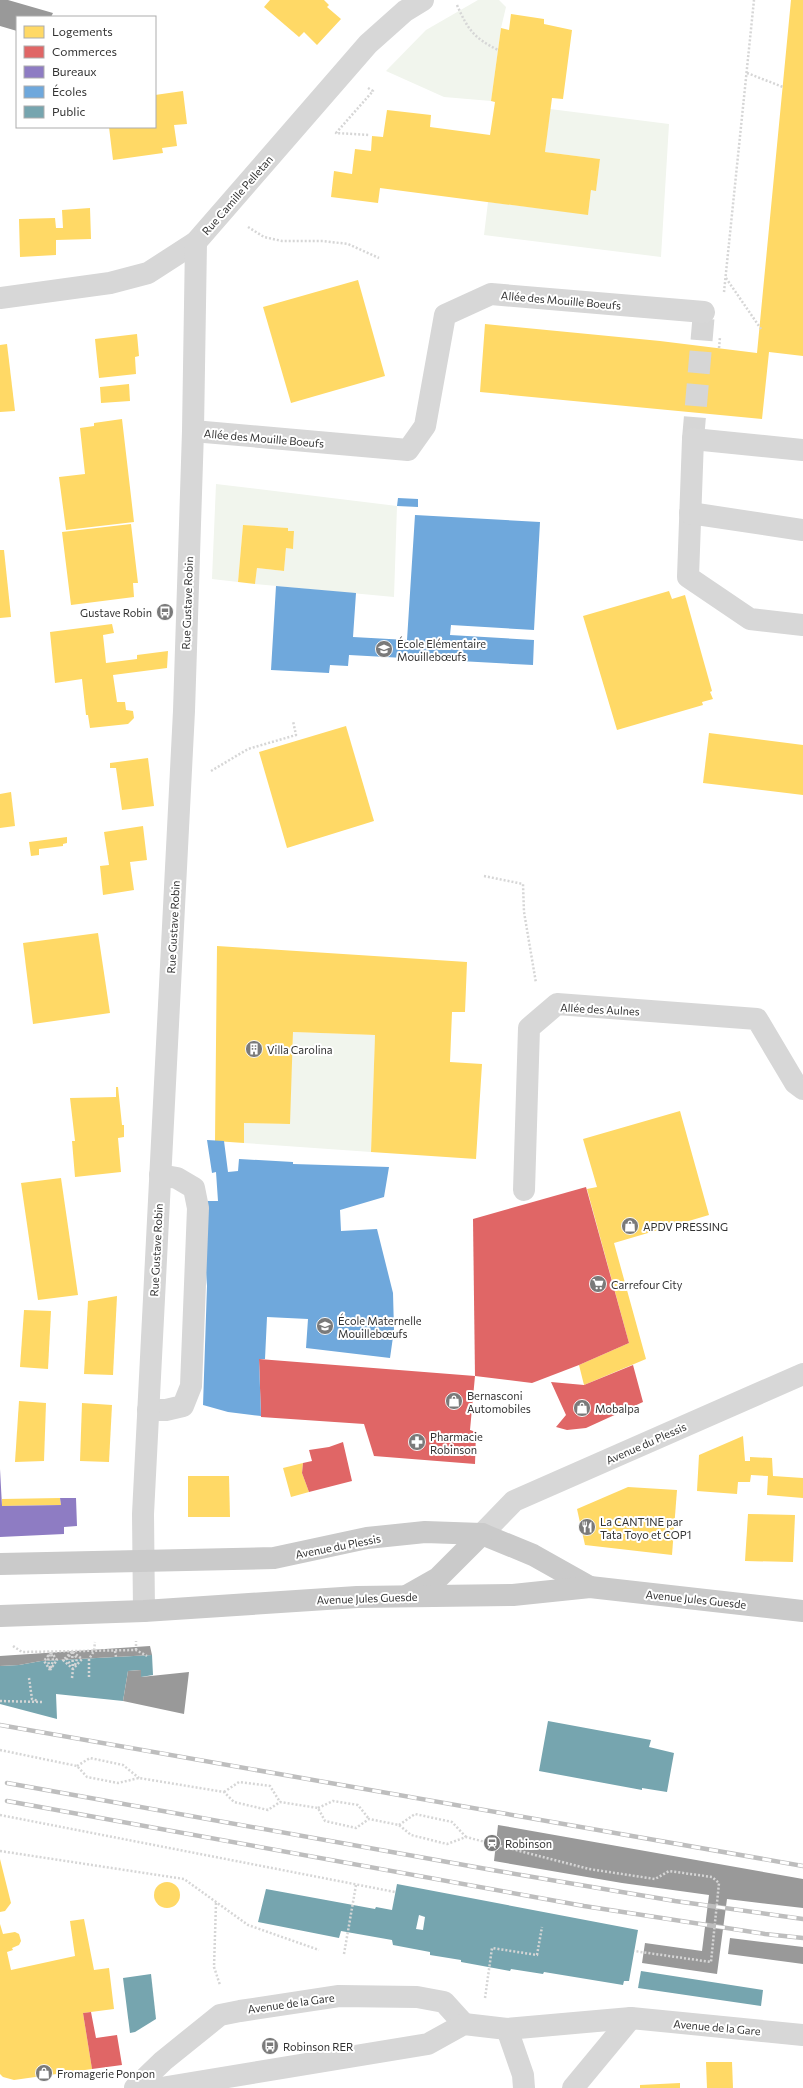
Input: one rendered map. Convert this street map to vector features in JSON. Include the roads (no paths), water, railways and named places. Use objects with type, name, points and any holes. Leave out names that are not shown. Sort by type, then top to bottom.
[{"type":"main road","name":"Avenue du Plessis","points":[[0,1564],[144,1560],[233,1561],[274,1558],[367,1538],[424,1532],[482,1534]]},
{"type":"main road","name":"Avenue Jules Guesde","points":[[482,1534],[533,1555],[590,1587]]},
{"type":"main road","points":[[406,1596],[438,1578],[482,1534]]},
{"type":"main road","name":"Avenue Jules Guesde","points":[[144,1611],[406,1596],[513,1595],[590,1587],[803,1611]]},
{"type":"main road","points":[[0,1616],[144,1611]]},
{"type":"street","name":"Rue Camille Pelletan","points":[[0,298],[110,283],[148,273],[196,242],[368,44],[405,11],[423,0]]},
{"type":"street","name":"Rue Gustave Robin","points":[[144,1611],[143,1514],[184,711],[193,432],[196,242]]},
{"type":"street","name":"Allée des Mouille Boeufs","points":[[193,432],[408,450],[425,426],[445,315],[491,294],[704,312]]},
{"type":"street","points":[[803,450],[693,439],[688,577],[750,620],[803,625]]},
{"type":"street","points":[[690,513],[803,530]]},
{"type":"street","name":"Allée des Aulnes","points":[[524,1190],[529,1028],[557,1004],[757,1019],[795,1083],[803,1089]]},
{"type":"street","points":[[148,1410],[166,1410],[183,1406],[191,1386],[198,1208],[194,1188],[177,1178],[160,1175]]},
{"type":"street","name":"Avenue du Plessis","points":[[482,1534],[514,1501],[803,1374]]},
{"type":"street","name":"Avenue de la Gare","points":[[136,2088],[163,2061],[220,2015],[339,1996],[417,1997],[444,2002],[472,2025],[507,2029],[631,2018],[803,2035]]},
{"type":"street","points":[[573,2088],[631,2018]]},
{"type":"street","points":[[161,2088],[428,2044],[472,2025]]},
{"type":"street","points":[[507,2029],[523,2075],[524,2088]]},
{"type":"tunnel","points":[[693,439],[704,312]]},
{"type":"railway","points":[[0,1725],[803,1866]]},
{"type":"railway","points":[[7,1783],[492,1870],[675,1901],[803,1919]]},
{"type":"railway","points":[[7,1801],[584,1906],[765,1934],[803,1938]]},
{"type":"place","name":"Gustave Robin","points":[[165,612]]},
{"type":"place","name":"École Elémentaire Mouillebœufs","points":[[384,649]]},
{"type":"place","name":"Villa Carolina","points":[[254,1049]]},
{"type":"place","name":"APDV PRESSING","points":[[630,1226]]},
{"type":"place","name":"Carrefour City","points":[[598,1284]]},
{"type":"place","name":"École Maternelle Mouillebœufs","points":[[325,1326]]},
{"type":"place","name":"Bernasconi Automobiles","points":[[454,1401]]},
{"type":"place","name":"Mobalpa","points":[[582,1408]]},
{"type":"place","name":"Pharmacie Robinson","points":[[417,1442]]},
{"type":"place","name":"La CANT1NE par Tata Toyo et COP1","points":[[587,1527]]},
{"type":"place","name":"Robinson","points":[[492,1843]]},
{"type":"place","name":"Robinson RER","points":[[270,2046]]},
{"type":"place","name":"Fromagerie Ponpon","points":[[44,2073]]}]
